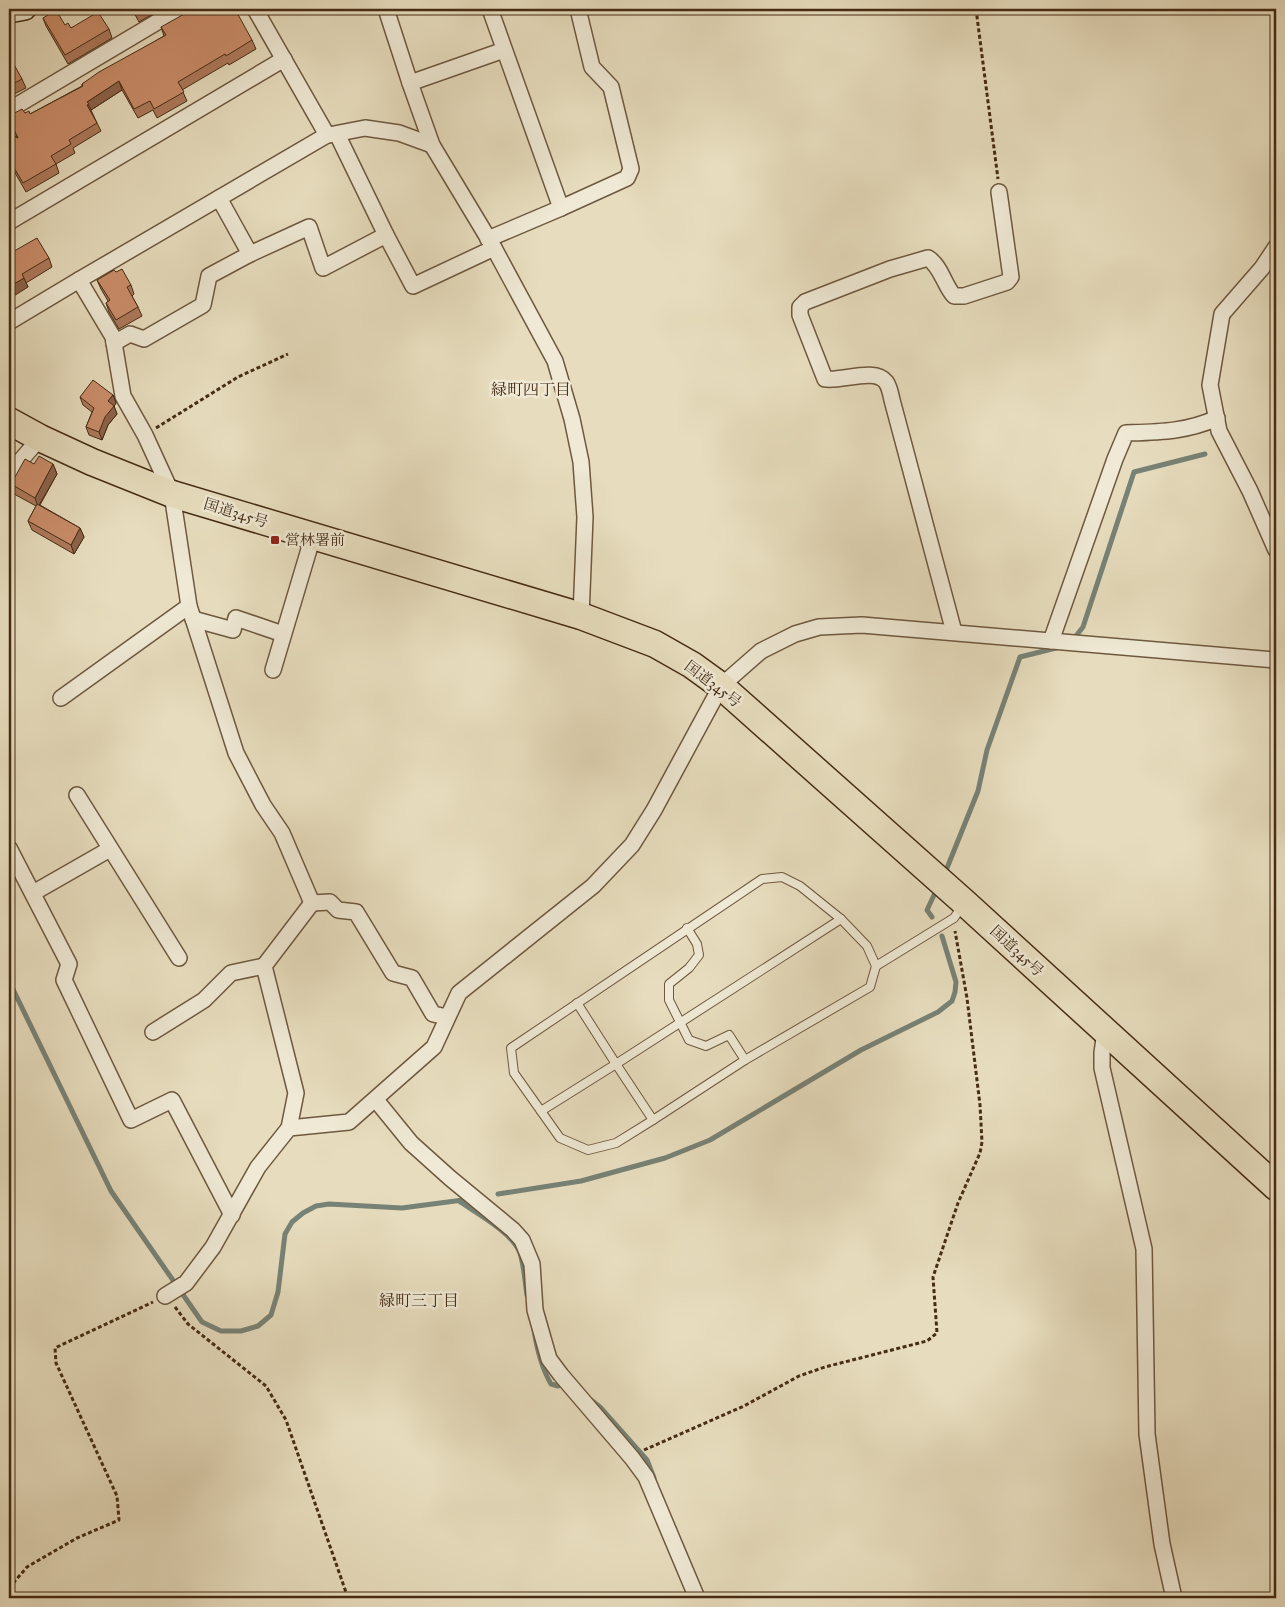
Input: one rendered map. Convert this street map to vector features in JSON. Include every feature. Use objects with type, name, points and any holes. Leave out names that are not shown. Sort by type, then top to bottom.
[{"type":"highway","name":"国道345号","points":[[9,421],[40,438],[92,462],[172,494],[581,616],[655,644],[692,665],[721,686],[959,910],[1105,1032],[1276,1187]]},
{"type":"street","points":[[9,12],[25,9]]},
{"type":"street","points":[[9,110],[180,9]]},
{"type":"street","points":[[255,9],[284,59],[332,134],[413,286],[561,208],[628,178],[631,169],[611,87],[592,67],[578,9]]},
{"type":"street","points":[[386,9],[432,145],[491,244],[555,361],[572,419],[581,462],[585,517],[581,616]]},
{"type":"street","points":[[490,9],[561,208]]},
{"type":"street","points":[[410,83],[504,50]]},
{"type":"street","points":[[9,222],[284,59]]},
{"type":"street","points":[[9,322],[219,198],[332,134],[364,128],[399,133],[432,145]]},
{"type":"street","points":[[954,632],[886,382],[878,376],[858,376],[833,381],[825,379],[800,315],[800,307],[805,302],[873,276],[928,258],[933,261],[954,296],[964,296],[1008,282],[1011,277],[999,192]]},
{"type":"street","points":[[219,198],[250,254]]},
{"type":"street","points":[[114,343],[130,334],[144,340],[203,305],[210,276],[250,254],[309,227],[324,268],[386,235]]},
{"type":"street","points":[[1276,247],[1262,268],[1222,314],[1210,385],[1219,431],[1250,491],[1276,550]]},
{"type":"street","points":[[79,280],[113,337],[123,396],[145,435],[172,494],[191,613],[236,753],[263,805],[282,833],[312,903]]},
{"type":"street","points":[[1051,641],[1126,433],[1171,431],[1197,427],[1217,418]]},
{"type":"street","points":[[9,474],[40,438]]},
{"type":"street","points":[[272,670],[313,536]]},
{"type":"street","points":[[191,613],[233,630],[236,618],[283,634]]},
{"type":"street","points":[[61,698],[191,613]]},
{"type":"street","points":[[290,1128],[349,1122],[434,1047],[459,994],[593,886],[632,844],[654,810],[721,686],[761,651],[795,634],[819,627],[862,625],[1276,660]]},
{"type":"street","points":[[77,795],[178,958]]},
{"type":"street","points":[[9,848],[69,964],[64,980],[131,1120],[172,1100],[232,1215]]},
{"type":"street","points":[[33,893],[110,849]]},
{"type":"street","points":[[153,1032],[204,1000],[231,973],[264,966],[312,903],[330,902],[338,910],[356,912],[393,973],[412,978],[433,1014],[447,1017]]},
{"type":"street","points":[[166,1296],[186,1283],[213,1247],[258,1167],[290,1128],[296,1092],[264,966]]},
{"type":"street","points":[[1105,1032],[1102,1068],[1144,1250],[1147,1434],[1162,1544],[1174,1598]]},
{"type":"street","points":[[376,1100],[411,1143],[513,1230],[522,1240],[532,1264],[535,1310],[549,1360],[632,1458],[646,1478],[697,1598]]},
{"type":"lane","points":[[876,966],[867,946],[841,919],[800,886],[782,877],[762,879],[511,1048],[514,1073],[560,1138],[588,1150],[616,1143],[745,1060],[870,987],[876,966],[959,910]]},
{"type":"lane","points":[[541,1111],[841,919]]},
{"type":"lane","points":[[687,928],[697,944],[699,955],[689,968],[669,984],[668,1000],[689,1040],[706,1046],[729,1035],[745,1060]]},
{"type":"lane","points":[[577,1003],[653,1120]]},
{"type":"path","points":[[976,9],[999,192]]},
{"type":"path","points":[[145,435],[238,377],[288,354]]},
{"type":"path","points":[[644,1450],[744,1406],[799,1376],[825,1367],[928,1341],[938,1333],[933,1276],[958,1204],[980,1153],[982,1142],[980,1105],[968,1008],[959,910]]},
{"type":"path","points":[[9,1588],[27,1567],[77,1538],[119,1520],[117,1496],[56,1363],[56,1348],[166,1296],[188,1324],[266,1386],[286,1420],[348,1598]]},
{"type":"building","points":[[134,9],[142,9],[136,13]]},
{"type":"building","points":[[193,9],[235,9],[252,40],[178,82],[184,92],[154,109],[150,101],[134,109],[119,81],[87,102],[97,123],[69,140],[71,144],[51,156],[56,164],[23,183],[9,159],[9,134],[18,138],[9,116],[22,109],[25,113],[29,111],[30,114],[83,86],[82,84],[99,72],[166,35],[161,27]]},
{"type":"building","points":[[56,10],[65,25],[68,23],[71,28],[98,12],[109,29],[65,55],[43,18]]},
{"type":"building","points":[[11,59],[22,79],[9,86],[9,60]]},
{"type":"building","points":[[37,238],[49,258],[22,274],[24,278],[9,287],[9,254]]},
{"type":"building","points":[[122,269],[131,285],[127,287],[138,307],[116,320],[106,303],[110,300],[97,280],[114,270],[116,272]]},
{"type":"building","points":[[93,380],[113,395],[108,401],[114,406],[105,417],[99,432],[86,427],[94,408],[80,397]]},
{"type":"building","points":[[39,456],[53,464],[35,498],[11,484],[25,459],[34,464]]},
{"type":"building","points":[[37,504],[80,528],[71,545],[28,521]]},
{"type":"waterway","points":[[1072,641],[1083,627],[1134,472],[1205,454]]},
{"type":"waterway","points":[[947,868],[978,791],[987,750],[1020,657],[1060,647]]},
{"type":"waterway","points":[[932,917],[927,910],[935,893]]},
{"type":"waterway","points":[[498,1194],[581,1181],[665,1158],[710,1140],[861,1050],[938,1012],[952,1001],[956,982],[942,936]]},
{"type":"waterway","points":[[9,981],[111,1191],[202,1322],[221,1331],[241,1331],[258,1326],[271,1315],[278,1292],[285,1234],[292,1222],[316,1206],[329,1204],[402,1208],[463,1200]]},
{"type":"waterway","points":[[459,1201],[502,1230],[516,1245],[520,1253],[527,1295]]},
{"type":"waterway","points":[[534,1330],[542,1365],[551,1384],[558,1386]]},
{"type":"waterway","points":[[591,1400],[600,1407],[647,1460],[654,1478]]},
{"type":"place","name":"営林署前","points":[[275,540]]},
{"type":"district","name":"緑町四丁目","points":[[531,389]]},
{"type":"district","name":"緑町三丁目","points":[[419,1300]]}]
